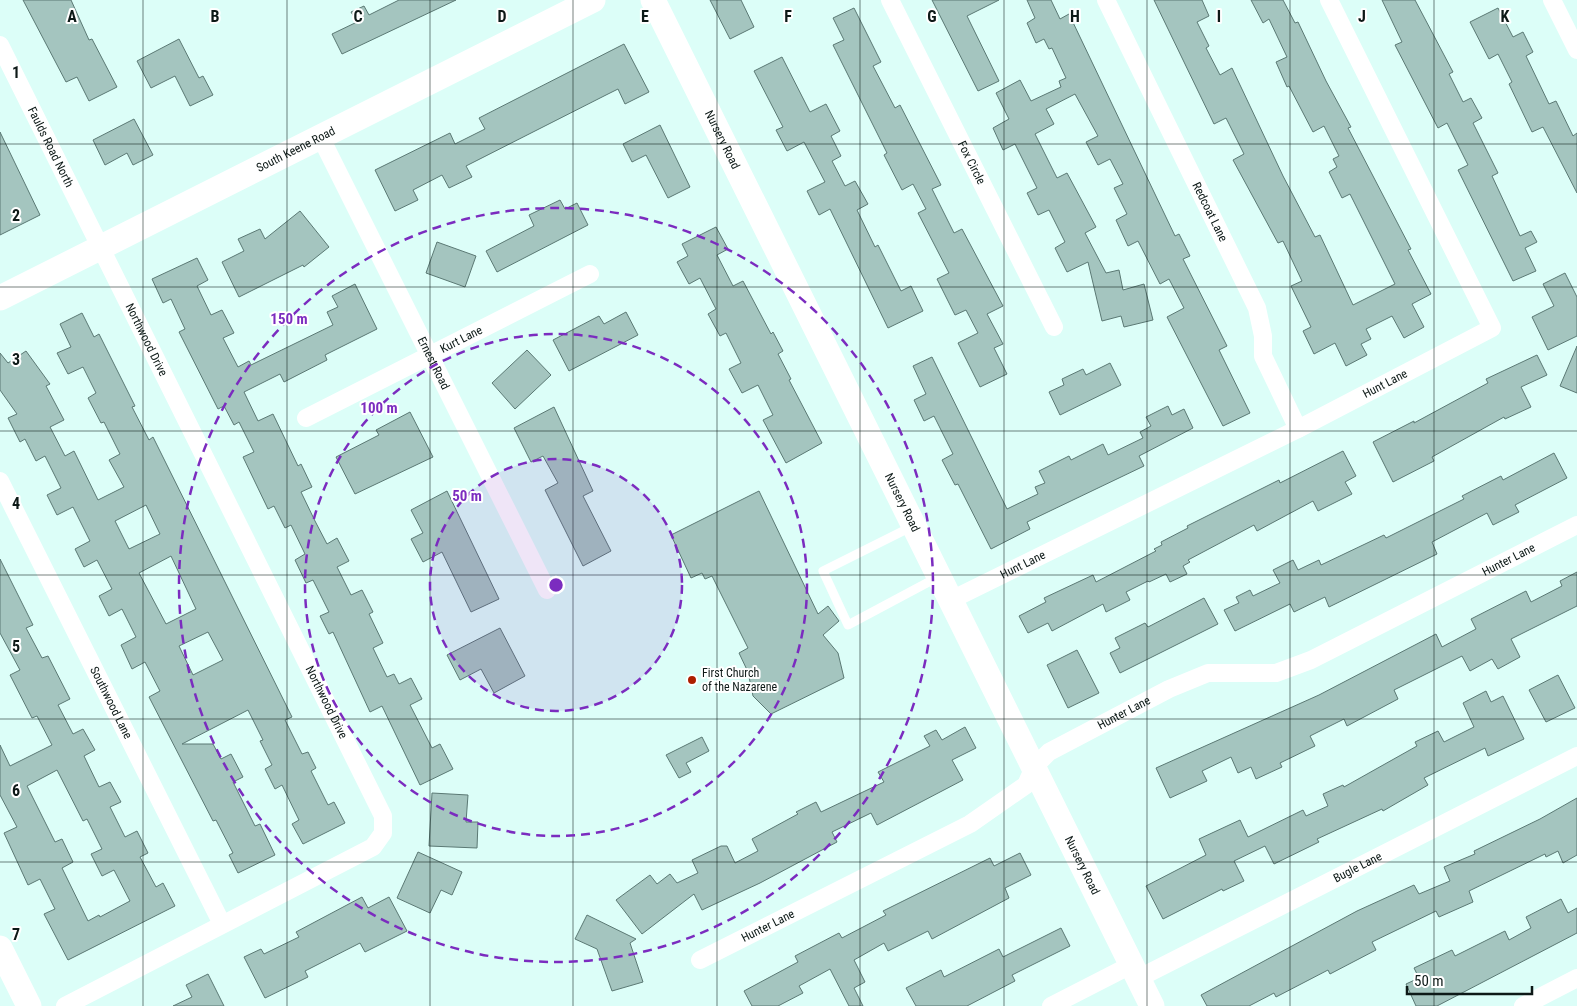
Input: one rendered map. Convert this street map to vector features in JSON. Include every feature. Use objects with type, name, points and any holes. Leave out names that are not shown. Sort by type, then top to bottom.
[{"type":"street","name":"South Keene Road","points":[[0,298],[593,0]]},
{"type":"street","name":"Nursery Road","points":[[653,0],[1152,1006]]},
{"type":"street","name":"Fox Circle","points":[[890,0],[1054,327]]},
{"type":"street","name":"Redcoat Lane","points":[[1106,0],[1257,308],[1263,336],[1263,356],[1298,428]]},
{"type":"street","name":"Hunt Lane","points":[[951,600],[1298,428],[1492,328],[1329,0]]},
{"type":"street","points":[[1552,0],[1577,50]]},
{"type":"street","name":"Faulds Road North","points":[[2,53],[99,248]]},
{"type":"street","name":"Ernest Road","points":[[320,136],[546,590]]},
{"type":"street","name":"Northwood Drive","points":[[65,1006],[373,847],[382,833],[384,816],[99,248]]},
{"type":"street","name":"Kurt Lane","points":[[306,418],[590,274]]},
{"type":"street","name":"Southwood Lane","points":[[0,481],[222,924]]},
{"type":"street","name":"Hunter Lane","points":[[700,960],[970,824],[1026,785],[1034,768],[1049,752],[1169,690],[1208,673],[1276,673],[1311,660],[1577,525]]},
{"type":"street","name":"Bugle Lane","points":[[1051,1006],[1135,971],[1577,756]]},
{"type":"street","points":[[0,948],[29,1006]]},
{"type":"street","points":[[1523,1006],[1577,978]]},
{"type":"lane","points":[[914,526],[823,571],[848,625],[939,577]]},
{"type":"building","points":[[23,0],[71,0],[89,40],[92,39],[117,87],[89,101],[77,77],[66,82]]},
{"type":"building","points":[[399,0],[456,0],[342,54],[332,34],[357,22],[351,12],[364,6],[369,15]]},
{"type":"building","points":[[710,0],[741,0],[754,27],[730,39]]},
{"type":"building","points":[[932,0],[999,0],[967,16],[999,81],[978,91]]},
{"type":"building","points":[[1027,0],[1051,0],[1060,19],[1069,14],[1175,236],[1179,234],[1190,256],[1183,259],[1227,346],[1219,350],[1250,413],[1223,426],[1167,317],[1184,308],[1169,279],[1160,284],[1138,241],[1128,246],[1116,220],[1127,214],[1114,188],[1123,184],[1110,159],[1098,165],[1086,142],[1098,136],[1075,94],[1046,109],[1054,124],[1035,134],[1057,178],[1067,173],[1096,227],[1085,233],[1106,273],[1119,270],[1123,290],[1144,284],[1153,320],[1124,327],[1121,316],[1102,321],[1088,262],[1067,272],[1055,248],[1065,242],[1049,210],[1038,215],[1027,193],[1037,188],[1015,144],[1003,150],[993,128],[1009,119],[996,93],[1020,80],[1031,101],[1061,87],[1059,81],[1066,78],[1052,48],[1049,49],[1044,39],[1036,43],[1027,23],[1035,18]]},
{"type":"building","points":[[1154,0],[1202,0],[1209,16],[1197,22],[1209,46],[1206,48],[1220,75],[1232,68],[1283,176],[1315,237],[1320,235],[1353,305],[1395,284],[1350,194],[1342,198],[1329,172],[1337,167],[1333,159],[1339,156],[1324,126],[1313,132],[1289,86],[1287,87],[1276,62],[1287,57],[1269,19],[1263,23],[1251,0],[1283,0],[1295,23],[1298,22],[1326,81],[1351,127],[1348,128],[1411,249],[1408,250],[1431,294],[1412,304],[1424,327],[1404,338],[1392,316],[1366,329],[1371,339],[1361,344],[1367,355],[1346,366],[1335,343],[1314,354],[1303,331],[1311,327],[1291,286],[1302,281],[1283,241],[1278,243],[1233,160],[1244,154],[1226,118],[1214,124]]},
{"type":"building","points":[[1382,0],[1415,0],[1453,72],[1449,74],[1463,102],[1471,98],[1482,118],[1473,123],[1498,173],[1492,176],[1520,236],[1531,231],[1537,242],[1525,248],[1536,271],[1513,281],[1458,170],[1468,165],[1447,123],[1438,128],[1395,45],[1402,42]]},
{"type":"building","points":[[854,8],[881,62],[873,66],[895,108],[900,105],[941,185],[932,189],[954,233],[962,229],[1003,306],[987,314],[1003,344],[994,348],[1007,374],[980,387],[958,343],[978,333],[966,310],[955,315],[937,279],[949,273],[918,213],[926,209],[913,184],[902,190],[884,155],[887,153],[833,45],[844,40],[833,18]]},
{"type":"building","points":[[1498,8],[1513,37],[1523,32],[1533,52],[1526,56],[1549,104],[1556,101],[1573,136],[1577,133],[1577,193],[1543,127],[1532,132],[1509,84],[1512,82],[1498,54],[1489,59],[1470,22]]},
{"type":"building","points":[[179,39],[199,78],[203,76],[213,95],[190,106],[175,76],[151,88],[137,61]]},
{"type":"building","points":[[624,44],[649,92],[625,104],[618,89],[466,166],[472,177],[449,188],[442,175],[413,190],[418,200],[395,211],[375,170],[450,133],[455,144],[485,129],[479,118]]},
{"type":"building","points":[[782,57],[810,112],[826,104],[840,131],[831,136],[841,156],[832,161],[845,186],[855,181],[868,204],[857,210],[875,247],[878,245],[901,291],[911,286],[923,311],[888,328],[830,209],[819,215],[807,191],[825,182],[804,142],[787,151],[776,130],[783,127],[754,71]]},
{"type":"building","points":[[134,119],[153,155],[133,165],[127,153],[105,165],[93,140]]},
{"type":"building","points":[[660,125],[690,187],[668,198],[646,155],[632,162],[623,144]]},
{"type":"building","points":[[0,132],[40,215],[0,235]]},
{"type":"building","points":[[560,200],[565,209],[577,203],[588,225],[497,272],[486,251],[534,226],[529,215]]},
{"type":"building","points":[[300,211],[329,247],[304,267],[303,265],[239,297],[222,262],[244,251],[238,239],[260,229],[265,239]]},
{"type":"building","points":[[716,227],[728,249],[717,255],[733,286],[743,281],[771,334],[773,332],[783,351],[778,354],[791,379],[789,380],[822,443],[786,463],[763,420],[773,415],[758,385],[742,393],[729,369],[741,363],[726,333],[720,336],[708,314],[716,309],[700,278],[689,284],[677,262],[688,256],[682,244]]},
{"type":"building","points":[[437,242],[476,256],[465,287],[426,273]]},
{"type":"building","points":[[197,258],[208,280],[197,286],[211,315],[222,310],[234,333],[223,338],[238,367],[249,361],[251,365],[333,325],[327,312],[338,307],[332,296],[355,284],[377,329],[325,355],[327,360],[284,382],[280,374],[244,392],[258,421],[273,414],[298,466],[301,464],[312,487],[301,492],[315,521],[327,544],[337,538],[349,561],[337,567],[351,595],[362,590],[373,612],[369,614],[383,643],[373,648],[387,677],[394,674],[399,684],[411,678],[422,699],[410,705],[432,748],[440,744],[453,769],[420,785],[382,706],[370,712],[333,632],[329,634],[320,616],[329,612],[313,580],[306,583],[295,560],[305,554],[291,525],[285,528],[274,506],[268,509],[243,457],[254,452],[239,422],[234,425],[224,406],[218,409],[179,332],[185,329],[171,299],[163,303],[152,279]]},
{"type":"building","points":[[1565,273],[1577,297],[1577,336],[1548,350],[1532,317],[1554,306],[1543,284]]},
{"type":"building","points":[[626,312],[638,335],[569,371],[553,340],[599,316],[604,324]]},
{"type":"building","points":[[82,313],[94,337],[99,334],[135,406],[132,407],[149,440],[153,437],[292,717],[285,720],[302,754],[308,752],[316,768],[311,771],[328,805],[334,802],[345,823],[303,844],[292,824],[299,820],[282,785],[275,789],[265,769],[272,765],[260,741],[263,740],[248,710],[182,744],[213,744],[221,759],[231,754],[243,777],[233,782],[255,826],[260,824],[275,855],[238,873],[229,855],[233,853],[216,820],[213,821],[149,697],[160,691],[145,662],[132,669],[121,645],[136,637],[122,609],[109,616],[99,596],[112,589],[97,560],[84,567],[75,549],[90,541],[73,507],[57,515],[47,495],[61,488],[45,456],[36,461],[25,439],[20,442],[8,418],[17,414],[0,390],[0,353],[8,363],[26,351],[50,384],[46,386],[64,420],[50,427],[65,456],[74,451],[98,500],[124,487],[109,460],[120,454],[104,422],[101,423],[88,398],[96,393],[83,367],[68,374],[57,353],[71,347],[60,324]],"holes":[[[146,505],[160,534],[129,549],[115,521]],[[171,556],[196,609],[166,624],[139,573]],[[208,632],[223,660],[193,675],[179,646]]]},
{"type":"building","points":[[1577,346],[1577,393],[1560,386]]},
{"type":"building","points":[[527,350],[551,375],[515,409],[492,383]]},
{"type":"building","points":[[1537,355],[1547,375],[1521,387],[1531,407],[1505,419],[1504,417],[1432,457],[1434,461],[1393,482],[1373,442],[1414,421],[1414,423],[1488,383],[1486,379]]},
{"type":"building","points":[[932,357],[1007,509],[1038,494],[1035,487],[1045,483],[1039,471],[1069,456],[1071,460],[1103,444],[1108,455],[1143,438],[1140,432],[1151,426],[1146,417],[1168,406],[1172,415],[1184,409],[1193,428],[1139,456],[1144,466],[1027,522],[1030,529],[991,549],[958,484],[955,485],[942,460],[953,454],[934,416],[924,421],[914,400],[926,394],[913,366]]},
{"type":"building","points":[[1110,363],[1121,385],[1060,415],[1049,392],[1064,385],[1062,379],[1083,369],[1086,375]]},
{"type":"building","points":[[554,407],[593,491],[583,496],[611,551],[583,566],[545,490],[558,483],[543,456],[531,462],[514,428]]},
{"type":"building","points":[[410,412],[433,457],[355,494],[336,457],[379,435],[376,430]]},
{"type":"building","points":[[1343,451],[1356,476],[1345,482],[1352,494],[1318,511],[1313,501],[1257,531],[1254,525],[1188,560],[1190,562],[1183,566],[1187,574],[1170,582],[1166,574],[1148,581],[1126,592],[1130,600],[1106,612],[1103,604],[1052,631],[1048,623],[1028,633],[1019,616],[1046,602],[1044,598],[1093,575],[1096,582],[1156,551],[1154,549],[1162,545],[1161,542],[1188,528],[1187,526],[1279,480],[1280,483]]},
{"type":"building","points":[[1554,453],[1567,478],[1515,505],[1519,512],[1493,525],[1487,513],[1432,542],[1437,554],[1329,607],[1325,597],[1294,612],[1290,604],[1235,631],[1224,610],[1239,603],[1236,597],[1250,590],[1253,596],[1280,583],[1273,570],[1293,560],[1298,570],[1319,560],[1321,565],[1384,535],[1386,538],[1464,499],[1462,496],[1501,476],[1503,480]]},
{"type":"building","points":[[447,491],[499,599],[471,612],[442,552],[423,562],[411,539],[423,533],[411,510]]},
{"type":"building","points":[[759,491],[818,614],[828,606],[839,621],[823,635],[838,653],[844,678],[771,714],[753,696],[748,672],[739,653],[748,648],[712,576],[705,579],[702,573],[691,578],[671,535]]},
{"type":"building","points":[[0,559],[33,625],[26,628],[42,658],[48,656],[70,699],[58,705],[73,734],[83,729],[95,750],[84,756],[99,787],[110,782],[121,802],[110,807],[125,837],[137,831],[148,853],[140,857],[156,887],[163,883],[175,906],[68,960],[44,914],[55,909],[40,879],[28,885],[4,833],[17,827],[0,795],[0,745],[10,766],[52,745],[37,716],[32,718],[10,675],[20,670],[0,633]],"holes":[[[57,770],[83,821],[87,819],[102,849],[91,854],[102,876],[114,870],[130,901],[100,917],[99,915],[88,921],[62,868],[73,862],[62,839],[55,842],[27,786]]]},
{"type":"building","points":[[1577,572],[1577,606],[1511,639],[1520,657],[1498,669],[1492,659],[1470,671],[1462,656],[1394,690],[1398,699],[1347,726],[1344,719],[1310,736],[1315,746],[1280,763],[1282,767],[1256,779],[1251,767],[1238,773],[1231,757],[1202,771],[1207,781],[1170,798],[1156,768],[1319,695],[1436,634],[1442,647],[1476,629],[1471,619],[1526,591],[1531,602],[1562,586],[1560,581]]},
{"type":"building","points":[[1204,598],[1218,624],[1120,673],[1110,653],[1120,648],[1115,638],[1145,623],[1148,627]]},
{"type":"building","points":[[500,628],[525,676],[494,693],[481,669],[460,680],[447,655]]},
{"type":"building","points":[[1077,650],[1099,693],[1068,708],[1047,665]]},
{"type":"building","points":[[1558,675],[1575,708],[1546,722],[1529,690]]},
{"type":"building","points":[[1486,691],[1491,702],[1503,696],[1524,739],[1488,756],[1485,748],[1424,778],[1428,785],[1383,811],[1382,809],[1317,839],[1319,842],[1274,864],[1265,846],[1234,861],[1244,881],[1223,891],[1222,889],[1163,919],[1146,886],[1206,855],[1199,839],[1240,820],[1248,837],[1303,810],[1306,816],[1328,806],[1323,794],[1343,785],[1344,787],[1417,746],[1415,742],[1438,731],[1444,742],[1474,727],[1463,703]]},
{"type":"building","points":[[965,727],[976,748],[952,760],[963,780],[877,825],[871,813],[832,832],[837,842],[760,883],[702,910],[694,894],[642,934],[616,900],[650,875],[657,884],[670,874],[677,883],[698,873],[692,860],[721,846],[727,846],[735,863],[758,851],[752,839],[798,814],[796,812],[816,802],[821,812],[884,782],[878,772],[930,746],[924,736],[936,730],[942,740]]},
{"type":"building","points":[[702,737],[709,751],[686,763],[691,772],[679,778],[666,755]]},
{"type":"building","points":[[432,793],[468,795],[466,822],[478,822],[477,848],[429,846]]},
{"type":"building","points":[[1577,798],[1577,855],[1563,863],[1558,851],[1546,857],[1545,854],[1469,891],[1473,902],[1439,917],[1436,911],[1372,942],[1376,950],[1330,974],[1328,970],[1276,997],[1274,993],[1249,1006],[1207,1006],[1201,995],[1357,911],[1414,885],[1419,894],[1450,881],[1444,867],[1475,854],[1474,851],[1540,819]]},
{"type":"building","points":[[418,852],[462,872],[452,895],[441,890],[430,913],[397,898]]},
{"type":"building","points":[[1020,853],[1031,875],[1005,888],[1009,898],[932,939],[928,931],[888,951],[884,943],[854,960],[865,982],[854,988],[863,1006],[849,1006],[830,969],[799,986],[803,993],[778,1006],[752,1006],[744,991],[798,962],[795,956],[839,933],[842,938],[886,915],[883,911],[990,858],[994,866]]},
{"type":"building","points":[[362,897],[368,908],[389,897],[407,931],[365,952],[360,943],[305,971],[308,977],[265,998],[244,957],[261,949],[264,954],[299,937],[296,932]]},
{"type":"building","points":[[1561,899],[1568,913],[1577,908],[1577,933],[1437,1006],[1416,1006],[1406,984],[1419,978],[1414,968],[1452,950],[1455,956],[1505,931],[1509,940],[1531,928],[1526,917]]},
{"type":"building","points":[[587,915],[636,939],[630,943],[643,982],[612,991],[597,949],[575,939]]},
{"type":"building","points":[[1061,928],[1070,946],[1012,975],[1015,981],[967,1006],[916,1006],[906,988],[941,970],[944,977],[999,949],[1003,957]]},
{"type":"building","points":[[208,974],[224,1006],[173,1006],[192,997],[186,985]]},
{"type":"place","name":"First Church of the Nazarene","points":[[692,680]]}]
